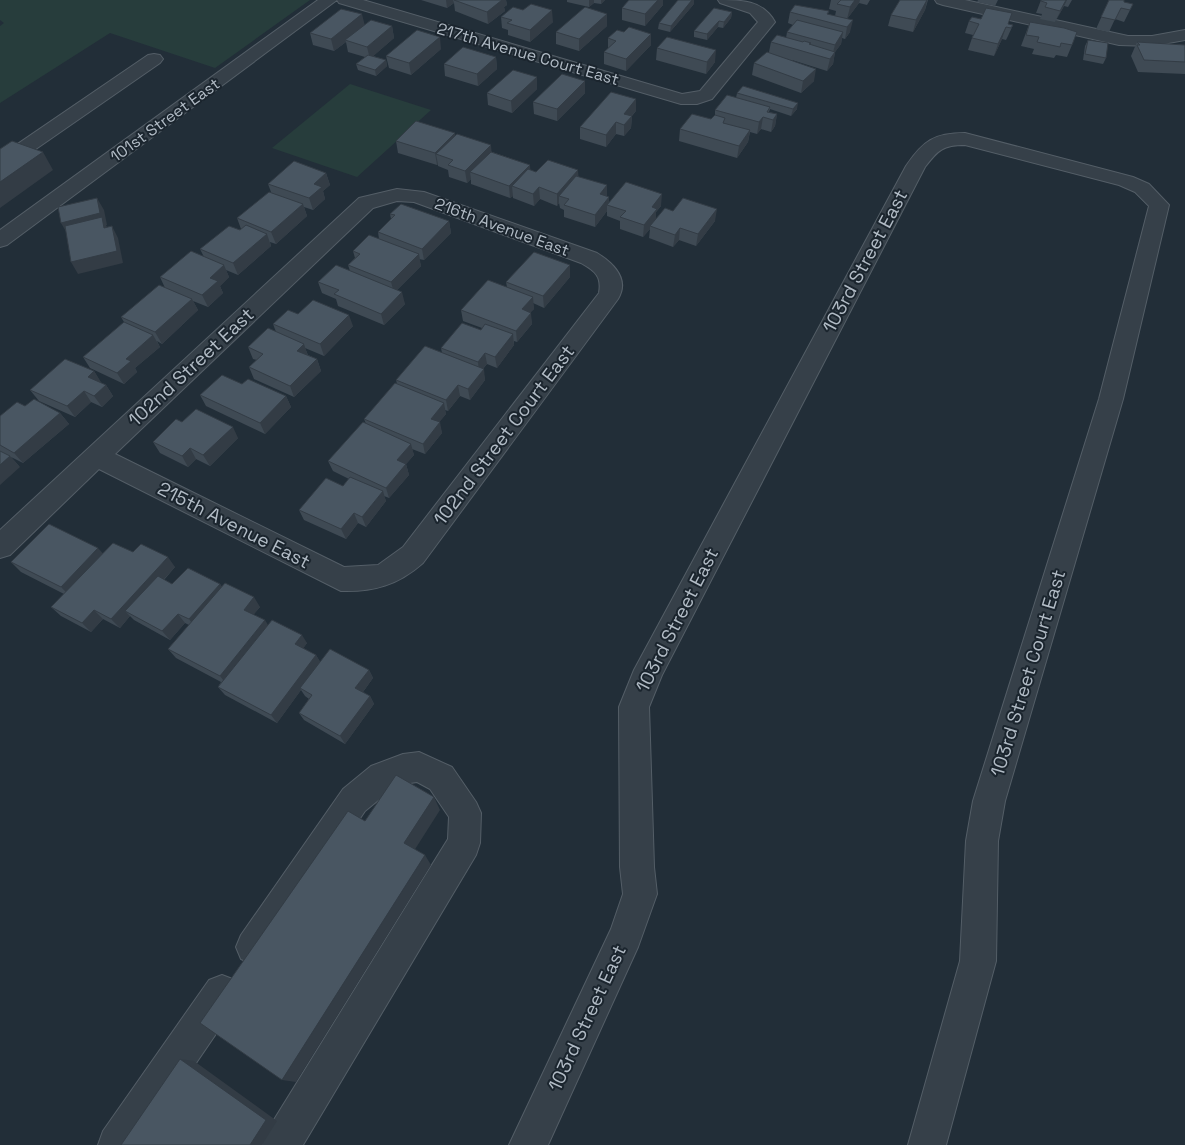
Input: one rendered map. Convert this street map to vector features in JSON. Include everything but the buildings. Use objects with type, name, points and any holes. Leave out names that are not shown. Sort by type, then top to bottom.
[{"type":"street","name":"101st Street East","points":[[0,240],[329,0]]},
{"type":"street","name":"217th Avenue Court East","points":[[345,0],[681,99],[699,98],[710,91],[767,22],[765,16],[758,11],[726,0]]},
{"type":"street","points":[[943,0],[1119,40],[1142,43],[1159,42],[1180,36]]},
{"type":"street","points":[[0,164],[154,59]]},
{"type":"street","name":"103rd Street East","points":[[528,1145],[626,935],[640,894],[637,867],[633,735],[634,707],[637,699],[649,670],[916,166],[930,146],[940,140],[951,138],[965,139],[1126,181],[1142,188],[1159,205]]},
{"type":"street","name":"216th Avenue East","points":[[388,195],[405,194],[417,196],[588,258],[600,264],[610,276]]},
{"type":"street","name":"102nd Street East","points":[[0,547],[366,203],[388,195]]},
{"type":"street","name":"103rd Street Court East","points":[[927,1145],[978,961],[982,841],[989,801],[1111,399],[1159,205]]},
{"type":"street","name":"102nd Street Court East","points":[[375,579],[398,569],[413,555],[610,294],[613,284],[610,276]]},
{"type":"street","name":"215th Avenue East","points":[[96,456],[341,579],[365,581],[375,579]]},
{"type":"street","points":[[117,1145],[354,800],[382,777],[403,769],[419,767],[441,778],[465,812],[464,843],[281,1145]]},
{"type":"green space","points":[[0,0],[310,0],[215,68],[110,33],[0,103],[0,26],[4,23],[0,20]]},
{"type":"green space","points":[[350,84],[431,110],[357,177],[272,148]]}]
